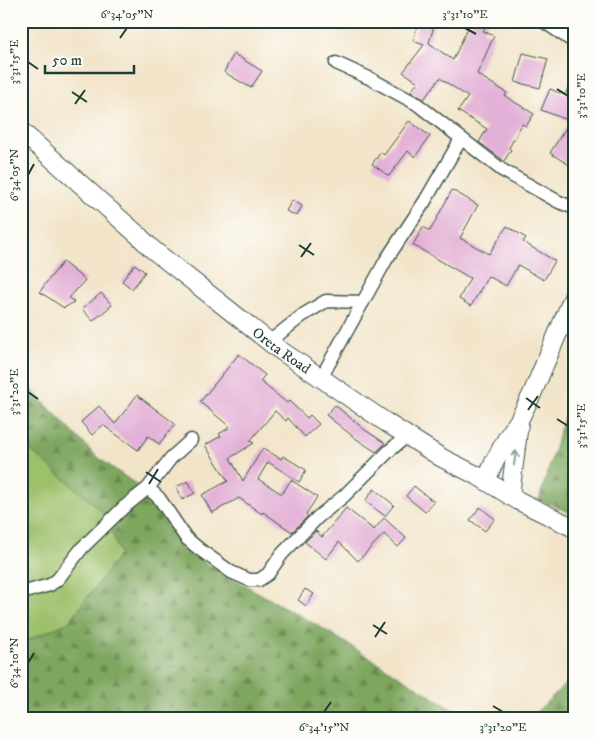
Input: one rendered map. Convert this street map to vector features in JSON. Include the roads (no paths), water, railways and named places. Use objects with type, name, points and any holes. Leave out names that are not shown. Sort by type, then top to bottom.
[{"type":"street","points":[[543,21],[574,42]]},
{"type":"street","points":[[336,63],[369,78],[417,104],[502,170],[574,208]]},
{"type":"street","name":"Oreta Road","points":[[21,131],[138,234],[152,249],[269,342],[442,458],[478,476],[510,496],[574,528]]},
{"type":"street","points":[[321,378],[386,260],[425,201],[461,139]]},
{"type":"street","points":[[486,481],[495,460],[519,420],[547,360],[574,294]]},
{"type":"street","points":[[269,342],[303,315],[326,301],[363,302]]},
{"type":"street","points":[[510,496],[519,420]]},
{"type":"street","points":[[148,488],[159,498],[186,538],[199,549],[231,572],[249,580],[259,580],[268,574],[282,554],[318,516],[344,496],[389,451],[408,436]]},
{"type":"street","points":[[21,592],[50,585],[58,579],[82,548],[123,508],[148,488],[171,458],[191,440]]}]
